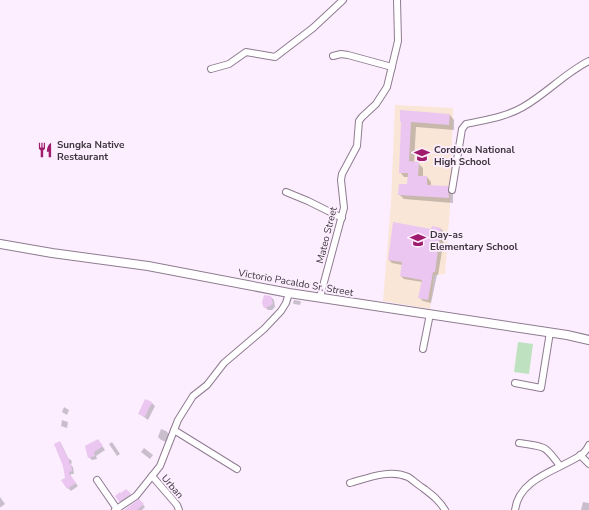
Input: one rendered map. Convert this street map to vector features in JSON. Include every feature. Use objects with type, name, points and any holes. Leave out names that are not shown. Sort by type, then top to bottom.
[{"type":"street","points":[[211,69],[229,64],[246,52],[275,57],[313,28],[343,0]]},
{"type":"street","name":"Mateo Street","points":[[320,297],[344,208],[341,180],[342,174],[357,146],[359,121],[376,104],[388,87],[398,41],[397,0]]},
{"type":"street","points":[[333,56],[341,54],[348,55],[392,67]]},
{"type":"street","points":[[452,190],[463,126],[508,114],[522,107],[589,60]]},
{"type":"street","points":[[286,192],[342,218]]},
{"type":"street","name":"Victorio Pacaldo Sr. Street","points":[[0,244],[52,253],[148,266],[289,293],[550,332],[589,340]]},
{"type":"street","points":[[97,480],[116,509],[136,496],[160,466],[178,420],[193,396],[207,385],[224,363],[281,311],[286,303],[289,293]]},
{"type":"street","points":[[423,349],[430,314]]},
{"type":"street","points":[[515,383],[541,388],[550,332]]},
{"type":"street","points":[[174,430],[237,469]]},
{"type":"street","points":[[519,443],[542,446],[547,449],[560,466]]},
{"type":"street","points":[[515,510],[516,501],[526,487],[547,473],[580,455],[589,446]]},
{"type":"street","points":[[580,455],[589,464]]},
{"type":"street","points":[[350,483],[394,473],[408,478],[434,496],[439,500],[445,510]]},
{"type":"street","name":"Urban","points":[[152,476],[177,505],[179,510]]},
{"type":"shaded area","points":[[395,105],[453,108],[450,207],[445,274],[434,275],[430,309],[383,301],[391,203]]},
{"type":"green space","points":[[518,342],[533,344],[529,374],[514,372]]},
{"type":"building","points":[[400,110],[450,114],[449,125],[411,122],[409,161],[419,162],[418,176],[427,176],[427,185],[448,186],[449,198],[398,195],[399,184],[407,184],[408,173],[399,173]]},
{"type":"building","points":[[393,222],[431,229],[432,226],[441,228],[435,272],[433,272],[428,300],[418,298],[422,280],[400,276],[402,262],[388,260]]},
{"type":"building","points":[[264,295],[271,296],[273,304],[264,308],[262,303]]},
{"type":"building","points":[[145,399],[152,402],[145,417],[138,414]]},
{"type":"building","points":[[98,439],[103,446],[94,452],[95,456],[88,458],[85,446]]},
{"type":"building","points":[[60,441],[67,457],[69,458],[69,464],[71,463],[72,471],[69,473],[76,483],[67,489],[61,480],[65,478],[63,466],[54,444]]},
{"type":"building","points":[[126,489],[131,494],[119,502],[115,496]]},
{"type":"building","points":[[139,499],[144,504],[137,510],[124,510]]},
{"type":"place","name":"Sungka Native Restaurant","points":[[45,150]]},
{"type":"place","name":"Cordova National High School","points":[[422,155]]},
{"type":"place","name":"Day-as Elementary School","points":[[418,240]]}]
